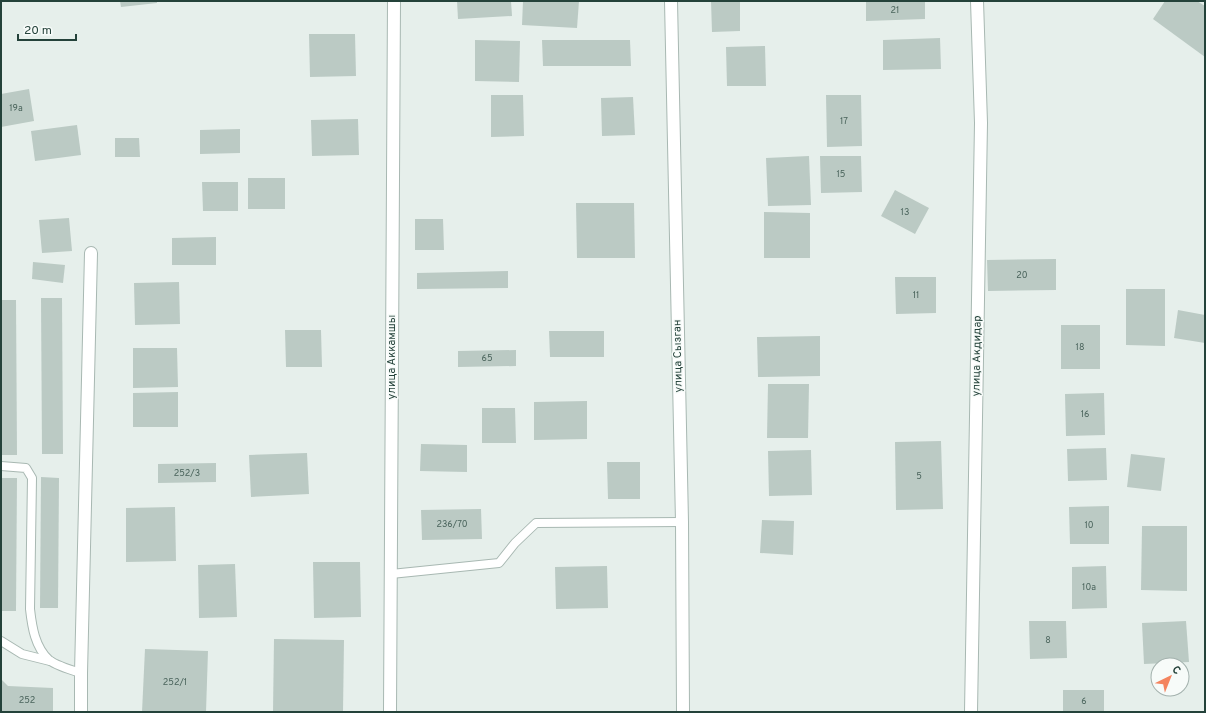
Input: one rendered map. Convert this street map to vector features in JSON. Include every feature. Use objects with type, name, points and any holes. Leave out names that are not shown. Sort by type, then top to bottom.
[{"type":"street","name":"улица Аккамшы","points":[[390,712],[394,1]]},
{"type":"street","name":"улица Сызган","points":[[671,1],[682,522],[683,712]]},
{"type":"street","name":"улица Акдидар","points":[[971,712],[980,123],[977,1]]},
{"type":"street","points":[[81,712],[91,252]]},
{"type":"lane","points":[[1,466],[26,468],[32,478],[30,609],[32,628],[39,647],[50,660]]},
{"type":"lane","points":[[391,574],[499,563],[515,543],[536,523],[682,522]]},
{"type":"lane","points":[[1,641],[22,654],[50,660],[81,673]]},
{"type":"building","points":[[120,1],[157,1],[157,3],[121,7]]},
{"type":"building","points":[[457,1],[511,1],[512,16],[458,19]]},
{"type":"building","points":[[523,1],[579,1],[577,28],[522,25]]},
{"type":"building","points":[[711,1],[740,1],[740,31],[712,32]]},
{"type":"building","points":[[866,1],[925,1],[925,19],[866,21]]},
{"type":"building","points":[[1165,1],[1197,1],[1205,6],[1205,57],[1153,19]]},
{"type":"building","points":[[309,34],[355,34],[356,76],[310,77]]},
{"type":"building","points":[[940,38],[941,69],[883,70],[883,40]]},
{"type":"building","points":[[475,40],[520,41],[519,82],[475,81]]},
{"type":"building","points":[[542,40],[630,40],[631,66],[543,66]]},
{"type":"building","points":[[765,46],[766,86],[727,86],[726,47]]},
{"type":"building","points":[[29,89],[34,121],[1,127],[1,94]]},
{"type":"building","points":[[491,95],[523,95],[524,136],[491,137]]},
{"type":"building","points":[[826,95],[861,95],[862,146],[827,147]]},
{"type":"building","points":[[633,97],[635,135],[602,136],[601,98]]},
{"type":"building","points":[[358,119],[359,155],[312,156],[311,120]]},
{"type":"building","points":[[77,125],[81,155],[35,161],[31,131]]},
{"type":"building","points":[[240,129],[240,153],[200,154],[200,130]]},
{"type":"building","points":[[115,138],[139,138],[140,157],[115,157]]},
{"type":"building","points":[[809,156],[811,205],[768,206],[766,158]]},
{"type":"building","points":[[820,156],[861,156],[862,192],[821,193]]},
{"type":"building","points":[[248,178],[285,178],[285,209],[248,209]]},
{"type":"building","points":[[202,182],[238,182],[238,211],[203,211]]},
{"type":"building","points":[[895,190],[929,208],[915,234],[881,216]]},
{"type":"building","points":[[576,203],[634,203],[635,258],[577,258]]},
{"type":"building","points":[[764,212],[810,213],[810,258],[764,258]]},
{"type":"building","points":[[69,218],[72,251],[42,253],[39,220]]},
{"type":"building","points":[[415,219],[443,219],[444,250],[415,250]]},
{"type":"building","points":[[216,237],[216,265],[172,265],[172,238]]},
{"type":"building","points":[[1056,259],[1056,290],[988,291],[987,260]]},
{"type":"building","points":[[33,262],[65,265],[63,283],[32,279]]},
{"type":"building","points":[[508,271],[508,288],[417,289],[417,273]]},
{"type":"building","points":[[895,277],[936,277],[936,313],[896,314]]},
{"type":"building","points":[[179,282],[180,324],[135,325],[134,283]]},
{"type":"building","points":[[1126,289],[1165,289],[1165,346],[1126,345]]},
{"type":"building","points":[[41,298],[62,298],[63,454],[42,454]]},
{"type":"building","points":[[1,300],[16,300],[17,455],[1,455]]},
{"type":"building","points":[[1178,310],[1205,315],[1205,343],[1174,338]]},
{"type":"building","points":[[1061,325],[1100,325],[1100,369],[1061,369]]},
{"type":"building","points":[[285,330],[321,330],[322,367],[286,367]]},
{"type":"building","points":[[549,331],[604,331],[604,357],[550,357]]},
{"type":"building","points":[[820,336],[820,376],[758,377],[757,337]]},
{"type":"building","points":[[133,348],[177,348],[178,387],[133,388]]},
{"type":"building","points":[[516,350],[516,366],[458,367],[458,351]]},
{"type":"building","points":[[768,384],[809,384],[808,438],[767,438]]},
{"type":"building","points":[[178,392],[178,427],[133,427],[133,393]]},
{"type":"building","points":[[1104,393],[1105,435],[1066,436],[1065,394]]},
{"type":"building","points":[[587,401],[587,439],[534,440],[534,402]]},
{"type":"building","points":[[482,408],[515,408],[516,443],[482,443]]},
{"type":"building","points":[[941,441],[943,509],[896,510],[895,442]]},
{"type":"building","points":[[421,444],[467,445],[467,472],[420,471]]},
{"type":"building","points":[[1106,448],[1107,480],[1068,481],[1067,449]]},
{"type":"building","points":[[811,450],[812,495],[769,496],[768,451]]},
{"type":"building","points":[[307,453],[309,494],[251,497],[249,455]]},
{"type":"building","points":[[1131,454],[1165,458],[1161,491],[1127,487]]},
{"type":"building","points":[[607,462],[640,462],[640,499],[608,499]]},
{"type":"building","points":[[216,463],[216,482],[158,483],[158,464]]},
{"type":"building","points":[[41,477],[59,478],[58,608],[40,608]]},
{"type":"building","points":[[1,478],[17,478],[16,611],[1,611]]},
{"type":"building","points":[[1109,506],[1109,544],[1070,544],[1069,507]]},
{"type":"building","points":[[175,507],[176,561],[126,562],[126,508]]},
{"type":"building","points":[[481,509],[482,539],[422,540],[421,510]]},
{"type":"building","points":[[762,520],[794,521],[793,555],[760,553]]},
{"type":"building","points":[[1142,526],[1187,526],[1187,591],[1141,590]]},
{"type":"building","points":[[313,562],[360,562],[361,617],[314,618]]},
{"type":"building","points":[[235,564],[237,617],[199,618],[198,565]]},
{"type":"building","points":[[607,566],[608,608],[556,609],[555,567]]},
{"type":"building","points":[[1106,566],[1107,608],[1072,609],[1072,567]]},
{"type":"building","points":[[1029,621],[1066,621],[1067,658],[1030,659]]},
{"type":"building","points":[[1186,621],[1189,657],[1150,657],[1150,664],[1144,664],[1142,623]]},
{"type":"building","points":[[274,639],[344,640],[343,712],[273,712]]},
{"type":"building","points":[[145,649],[208,651],[206,712],[142,712]]},
{"type":"building","points":[[1,679],[8,686],[53,688],[53,712],[1,712]]},
{"type":"building","points":[[1063,690],[1104,690],[1104,712],[1063,712]]}]
